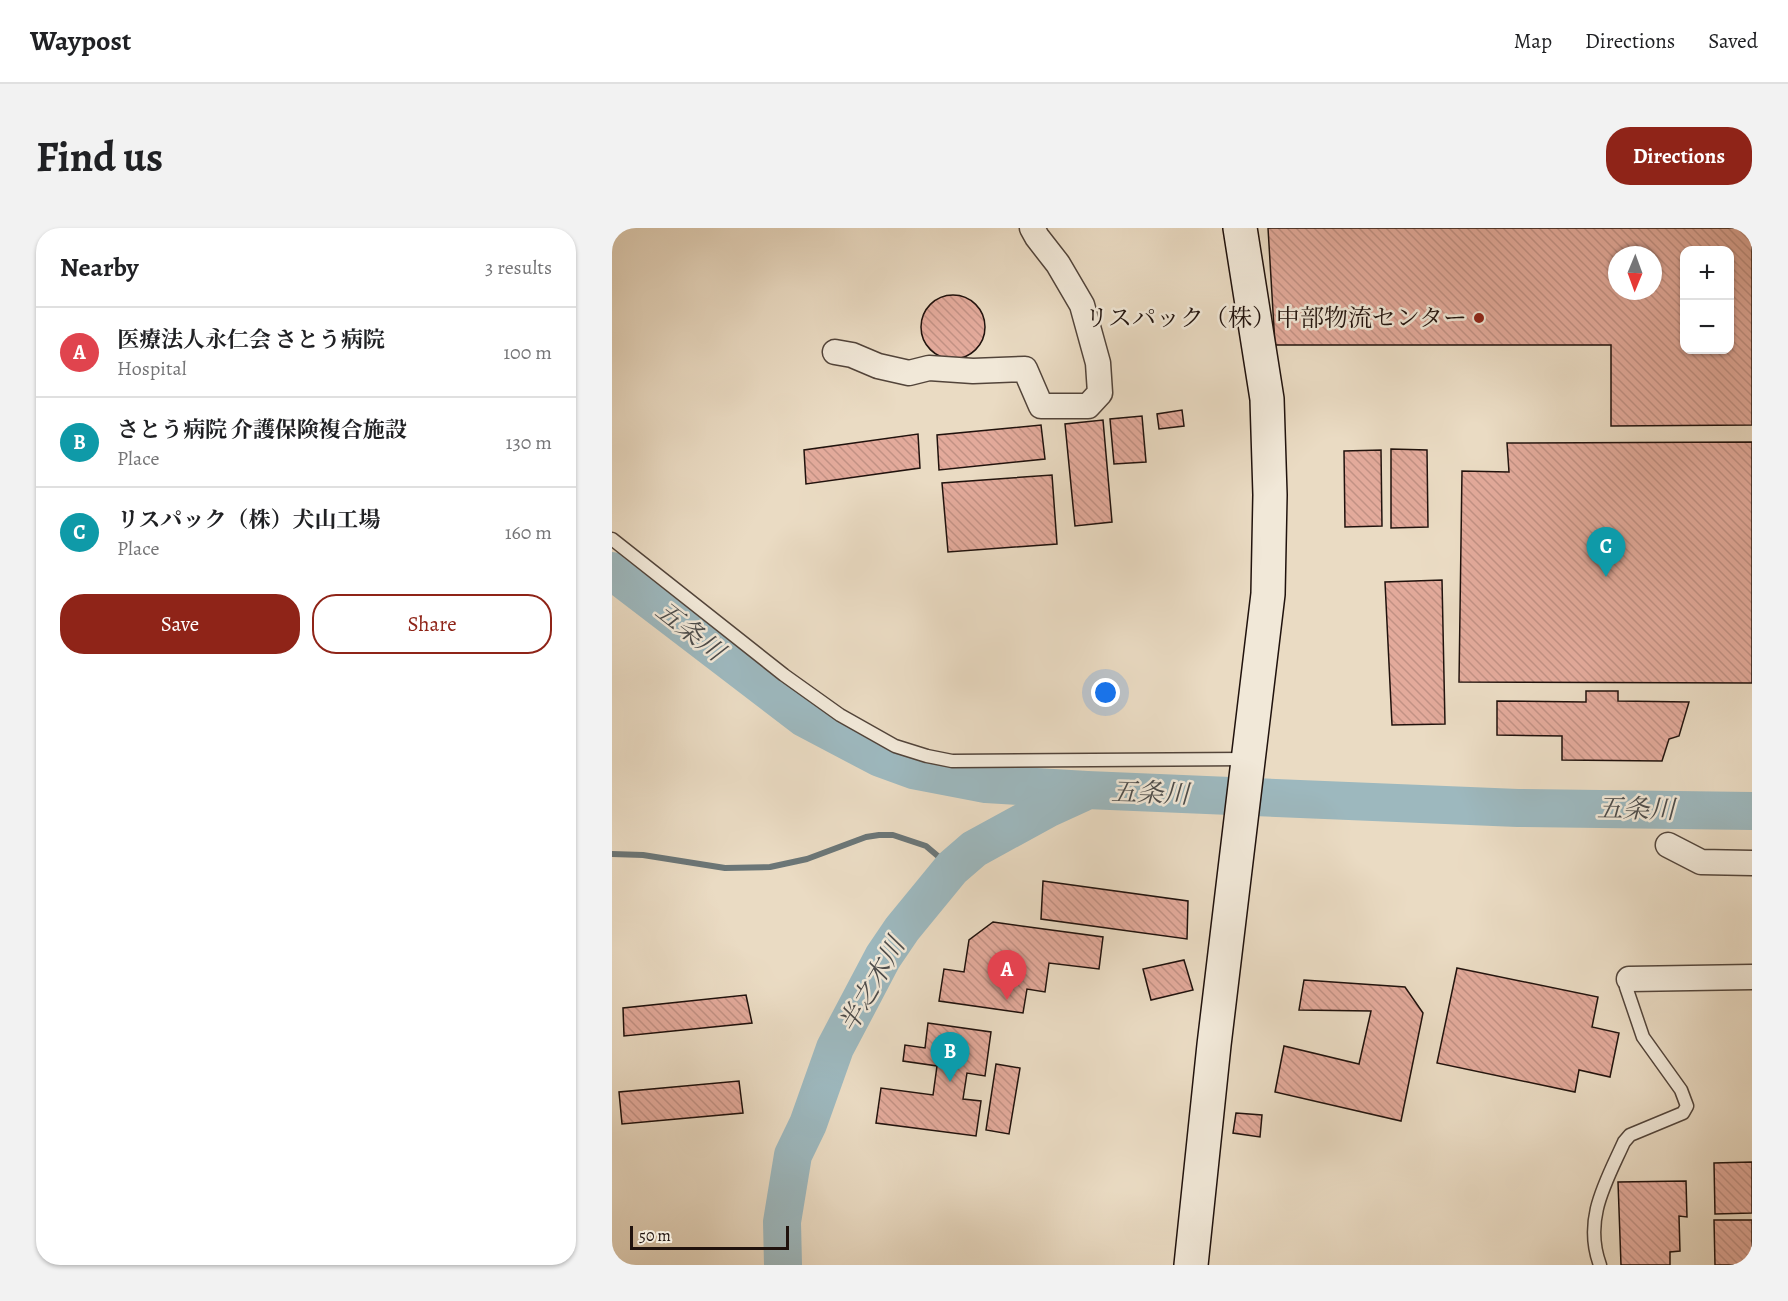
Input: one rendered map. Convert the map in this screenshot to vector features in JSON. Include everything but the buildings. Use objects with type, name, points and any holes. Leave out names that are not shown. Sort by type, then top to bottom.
[{"type":"street","points":[[835,352],[909,373],[929,368],[973,371],[1025,369],[1041,406],[1088,406],[1100,393],[1094,342],[1082,305],[1058,264],[1036,237],[1032,228]]},
{"type":"street","points":[[1191,1265],[1214,1045],[1268,594],[1270,495],[1267,399],[1240,228]]},
{"type":"street","points":[[1668,845],[1701,862],[1752,863]]},
{"type":"street","points":[[1629,979],[1752,977]]},
{"type":"lane","points":[[612,539],[784,675],[840,715],[895,746],[952,761],[1248,759]]},
{"type":"lane","points":[[1600,1265],[1595,1246],[1596,1211],[1624,1142],[1630,1135],[1683,1113],[1687,1106],[1680,1090],[1643,1037],[1626,987],[1629,979]]},
{"type":"waterway","name":"五条川","points":[[612,571],[804,718],[880,758],[913,770],[986,784],[1087,790],[1518,808],[1752,811]]},
{"type":"waterway","name":"半之木川","points":[[783,1265],[782,1222],[793,1155],[808,1124],[835,1048],[883,957],[902,929],[952,868],[974,849],[1047,809],[1082,793]]},
{"type":"waterway","points":[[612,854],[643,855],[725,868],[770,867],[807,859],[866,837],[893,835],[926,846],[952,868]]},
{"type":"place","name":"リスパック（株）中部物流センター","points":[[1479,318]]},
{"type":"place","name":"リスパック（株）犬山工場","points":[[1606,577]]},
{"type":"place","name":"医療法人永仁会 さとう病院","points":[[1007,1000]]},
{"type":"place","name":"さとう病院 介護保険複合施設","points":[[950,1082]]}]
